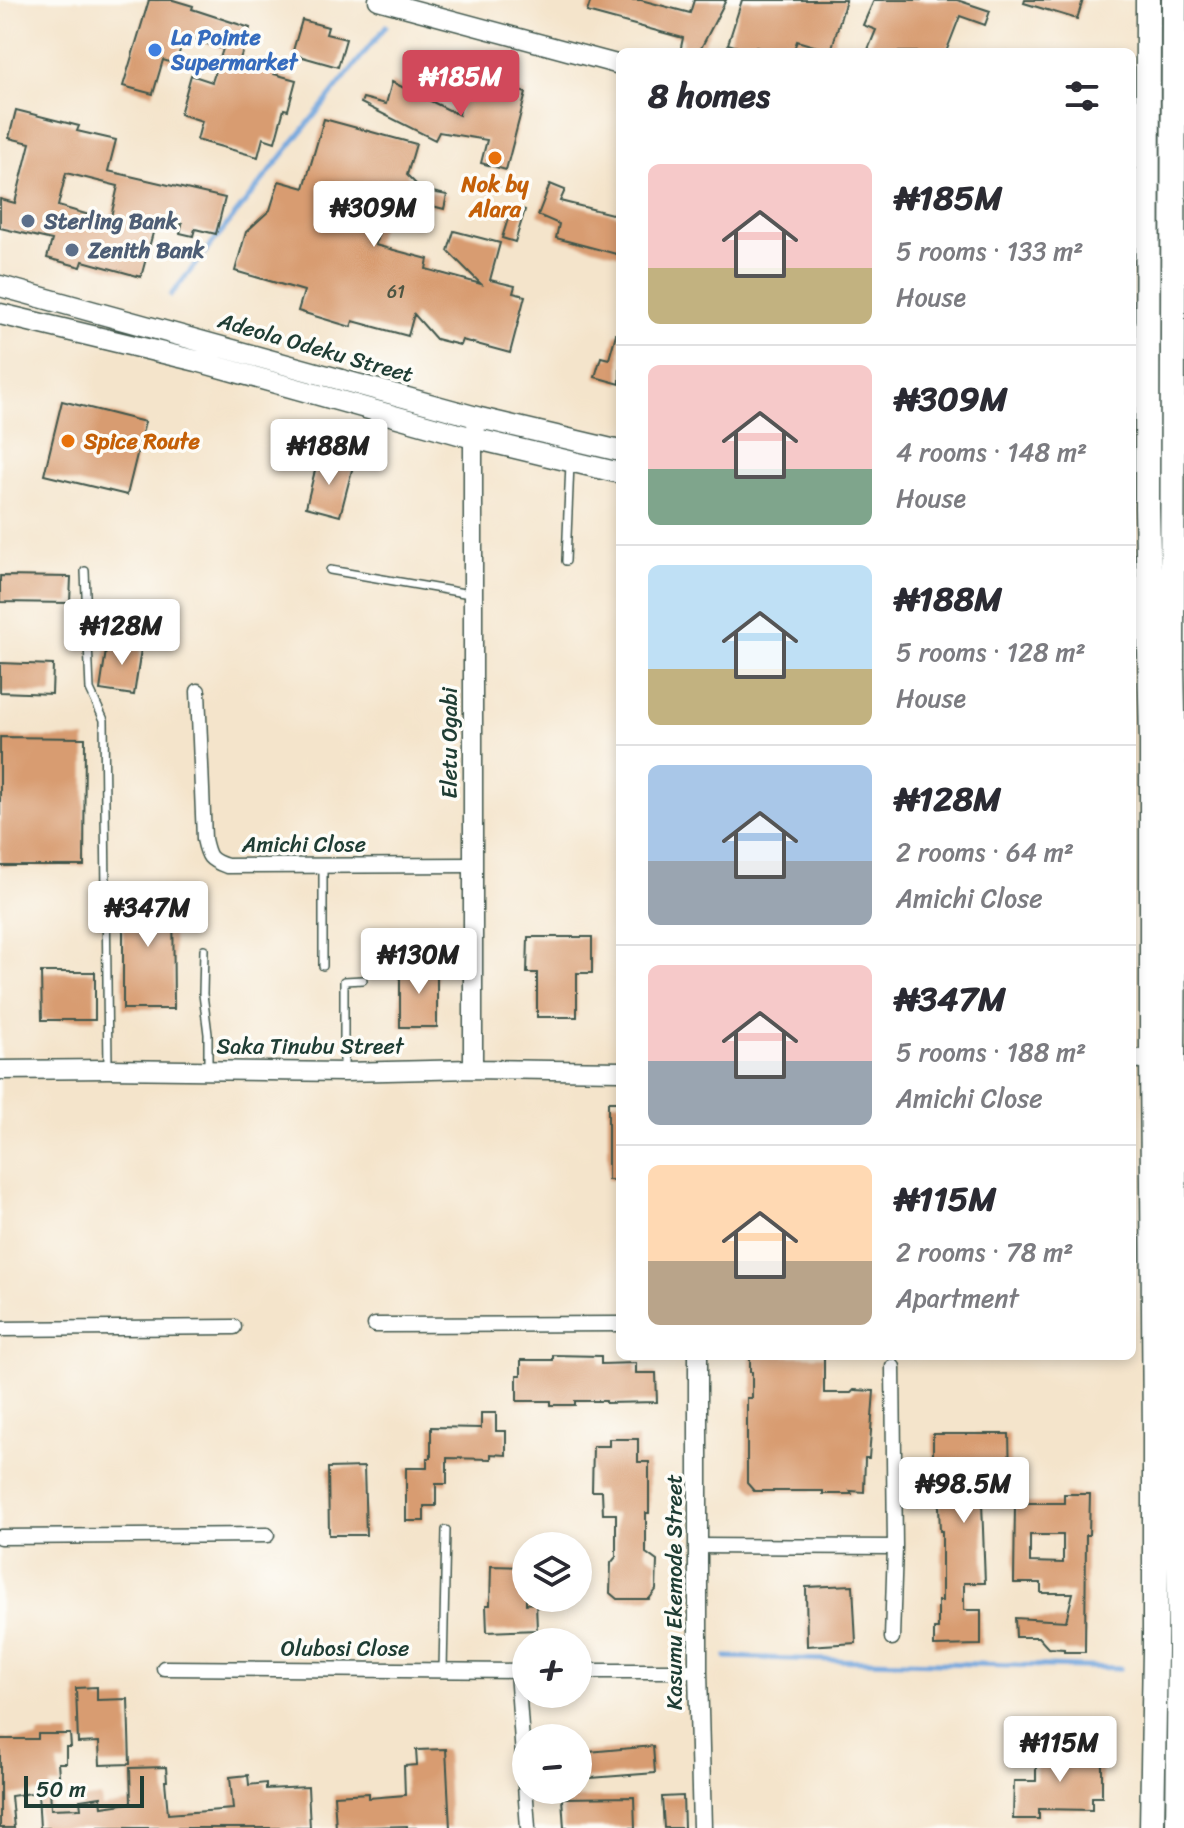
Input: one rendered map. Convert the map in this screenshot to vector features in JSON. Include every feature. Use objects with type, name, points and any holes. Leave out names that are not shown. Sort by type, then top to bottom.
[{"type":"main road","points":[[1148,0],[1140,498],[1152,742],[1155,1650],[1152,1828]]},
{"type":"main road","points":[[1174,0],[1179,138],[1179,975],[1152,1058],[1179,1283],[1182,1650],[1178,1828]]},
{"type":"main road","name":"Adeola Odeku Street","points":[[0,286],[199,350],[476,428],[571,461],[616,472]]},
{"type":"main road","name":"Adeola Odeku Street","points":[[0,314],[199,350]]},
{"type":"main road","name":"Adeola Odeku Street","points":[[476,428],[616,450]]},
{"type":"main road","points":[[1140,498],[1177,494]]},
{"type":"street","points":[[378,0],[616,64]]},
{"type":"street","name":"Eletu Ogabi","points":[[473,1069],[476,428]]},
{"type":"street","name":"Amichi Close","points":[[198,691],[204,839],[207,855],[214,862],[227,866],[473,865]]},
{"type":"street","name":"Saka Tinubu Street","points":[[0,1070],[616,1071]]},
{"type":"street","points":[[375,1325],[616,1324]]},
{"type":"street","points":[[0,1329],[234,1327]]},
{"type":"street","name":"Kasumu Ekemode Street","points":[[698,1360],[698,1671],[702,1828]]},
{"type":"street","points":[[892,1638],[895,1547],[893,1367]]},
{"type":"street","points":[[0,1537],[267,1535]]},
{"type":"street","points":[[697,1546],[895,1547]]},
{"type":"street","points":[[1155,1650],[1182,1650]]},
{"type":"street","name":"Olubosi Close","points":[[164,1668],[512,1671]]},
{"type":"street","points":[[592,1671],[698,1671]]},
{"type":"street","points":[[523,1708],[528,1828]]},
{"type":"lane","points":[[566,561],[571,461]]},
{"type":"lane","points":[[330,570],[473,595]]},
{"type":"lane","points":[[85,571],[90,690],[104,720],[108,1069]]},
{"type":"lane","points":[[323,866],[323,966]]},
{"type":"lane","points":[[204,949],[203,994],[208,1070]]},
{"type":"lane","points":[[344,1072],[344,981],[363,980]]},
{"type":"lane","points":[[443,1670],[446,1530]]},
{"type":"building","points":[[149,0],[173,0],[250,28],[240,59],[276,68],[274,74],[296,80],[275,142],[263,138],[258,157],[197,140],[202,121],[180,114],[191,75],[212,82],[223,49],[184,36],[176,64],[163,60],[153,94],[123,86]]},
{"type":"building","points":[[591,0],[641,0],[690,13],[694,0],[726,0],[701,48],[681,48],[683,38],[587,12]]},
{"type":"building","points":[[742,0],[846,0],[832,48],[797,41],[794,48],[741,48],[728,44]]},
{"type":"building","points":[[874,0],[957,0],[990,11],[985,25],[960,16],[948,48],[869,48],[876,30],[863,25]]},
{"type":"building","points":[[1025,0],[1083,0],[1077,19],[1024,3]]},
{"type":"building","points":[[302,20],[328,27],[326,34],[346,39],[338,67],[292,54]]},
{"type":"building","points":[[491,50],[510,55],[505,72],[486,67]]},
{"type":"building","points":[[392,82],[459,115],[464,89],[499,95],[501,86],[526,93],[506,170],[481,163],[487,140],[439,132],[435,140],[361,103],[363,98],[386,104]]},
{"type":"building","points":[[16,110],[79,126],[77,131],[116,140],[108,171],[225,198],[216,234],[195,229],[193,236],[180,233],[182,224],[157,218],[141,277],[83,261],[81,267],[47,258],[52,240],[0,228],[0,199],[15,203],[30,143],[9,138]],"holes":[[[66,173],[118,186],[110,221],[58,206]]]},
{"type":"building","points":[[324,119],[416,144],[407,175],[422,190],[447,195],[444,209],[391,193],[375,245],[428,259],[426,269],[481,284],[448,251],[454,231],[500,243],[490,280],[515,286],[513,293],[525,296],[510,353],[462,340],[460,345],[436,339],[414,314],[408,336],[353,321],[351,327],[298,311],[304,291],[235,271],[246,232],[270,210],[279,181],[304,188]]},
{"type":"building","points":[[550,184],[565,190],[560,201],[616,215],[616,254],[556,238],[559,224],[538,215]]},
{"type":"building","points":[[512,206],[525,210],[515,242],[502,238]]},
{"type":"building","points":[[616,334],[616,383],[595,377],[601,357],[609,359]]},
{"type":"building","points":[[62,401],[145,422],[127,495],[44,475]]},
{"type":"building","points":[[318,458],[353,466],[340,516],[306,507]]},
{"type":"building","points":[[0,576],[71,577],[70,603],[0,602]]},
{"type":"building","points":[[126,634],[139,635],[137,649],[141,649],[134,695],[100,690],[107,644],[124,647]]},
{"type":"building","points":[[0,663],[53,665],[52,694],[0,692]]},
{"type":"building","points":[[0,737],[85,738],[84,866],[0,866]]},
{"type":"building","points":[[123,888],[173,888],[174,1009],[123,1009]]},
{"type":"building","points":[[528,937],[592,937],[592,973],[577,973],[577,1017],[537,1017],[537,973],[527,973]]},
{"type":"building","points":[[437,964],[437,1027],[400,1027],[400,965]]},
{"type":"building","points":[[41,972],[95,972],[95,1020],[42,1020]]},
{"type":"building","points":[[608,1102],[616,1102],[616,1180],[608,1180]]},
{"type":"building","points":[[553,1355],[601,1356],[601,1364],[636,1363],[636,1373],[656,1373],[657,1402],[575,1401],[575,1405],[551,1405],[551,1401],[517,1401],[517,1375],[521,1375],[521,1360],[553,1360]]},
{"type":"building","points":[[750,1360],[824,1360],[824,1393],[874,1391],[864,1492],[754,1491],[747,1483],[747,1398],[752,1398]]},
{"type":"building","points":[[481,1413],[496,1413],[496,1431],[506,1431],[506,1455],[491,1454],[491,1459],[447,1458],[447,1484],[436,1484],[436,1506],[424,1506],[424,1521],[406,1521],[406,1468],[427,1468],[427,1458],[431,1458],[431,1427],[481,1428]]},
{"type":"building","points":[[933,1434],[1009,1434],[1010,1475],[981,1476],[985,1583],[964,1583],[964,1610],[981,1610],[981,1645],[934,1646],[934,1629],[938,1629],[938,1601],[942,1601],[942,1531],[938,1480],[933,1480]]},
{"type":"building","points":[[609,1439],[638,1439],[638,1462],[649,1462],[646,1553],[657,1561],[656,1590],[649,1599],[617,1599],[610,1593],[611,1563],[616,1557],[616,1514],[603,1514],[602,1491],[592,1491],[593,1446],[609,1446]]},
{"type":"building","points":[[364,1467],[366,1535],[329,1535],[328,1468]]},
{"type":"building","points":[[1064,1494],[1090,1494],[1089,1535],[1086,1535],[1085,1652],[1048,1648],[1038,1637],[1016,1637],[1015,1618],[1066,1621],[1073,1593],[1041,1593],[1041,1583],[1014,1583],[1015,1503],[1064,1503]],"holes":[[[1030,1535],[1063,1535],[1063,1563],[1030,1562]]]},
{"type":"building","points":[[491,1566],[512,1567],[512,1612],[536,1612],[537,1628],[487,1632],[486,1605],[490,1605]]},
{"type":"building","points":[[853,1585],[856,1643],[807,1646],[806,1587]]},
{"type":"building","points":[[97,1687],[97,1700],[128,1699],[130,1764],[100,1765],[99,1742],[78,1743],[76,1688]]},
{"type":"building","points":[[38,1734],[70,1734],[71,1747],[66,1747],[66,1763],[58,1763],[60,1785],[50,1785],[51,1809],[81,1808],[80,1800],[101,1797],[102,1807],[131,1803],[130,1768],[166,1767],[168,1814],[233,1809],[230,1777],[248,1775],[249,1785],[266,1783],[266,1789],[308,1787],[310,1828],[40,1828],[38,1792],[11,1796],[14,1828],[0,1828],[0,1739],[38,1739]]},
{"type":"building","points":[[653,1746],[655,1773],[592,1778],[592,1752]]},
{"type":"building","points":[[446,1749],[450,1828],[336,1828],[334,1795],[369,1793],[369,1798],[405,1795],[404,1766],[417,1765],[416,1750]]},
{"type":"building","points":[[1036,1752],[1102,1753],[1102,1797],[1092,1797],[1092,1810],[1039,1809],[1039,1819],[1013,1819],[1014,1781],[1036,1781]]},
{"type":"building","points":[[683,1796],[684,1828],[664,1828],[662,1797]]},
{"type":"building","points":[[634,1797],[635,1828],[564,1828],[562,1804],[592,1804],[592,1798]]},
{"type":"waterway","points":[[171,295],[386,26]]},
{"type":"waterway","points":[[726,1657],[1120,1668]]},
{"type":"place","name":"La Pointe Supermarket","points":[[155,50]]},
{"type":"place","name":"Nok by Alara","points":[[495,158]]},
{"type":"place","name":"Sterling Bank","points":[[28,221]]},
{"type":"place","name":"Zenith Bank","points":[[72,250]]},
{"type":"place","name":"Spice Route","points":[[68,441]]}]
